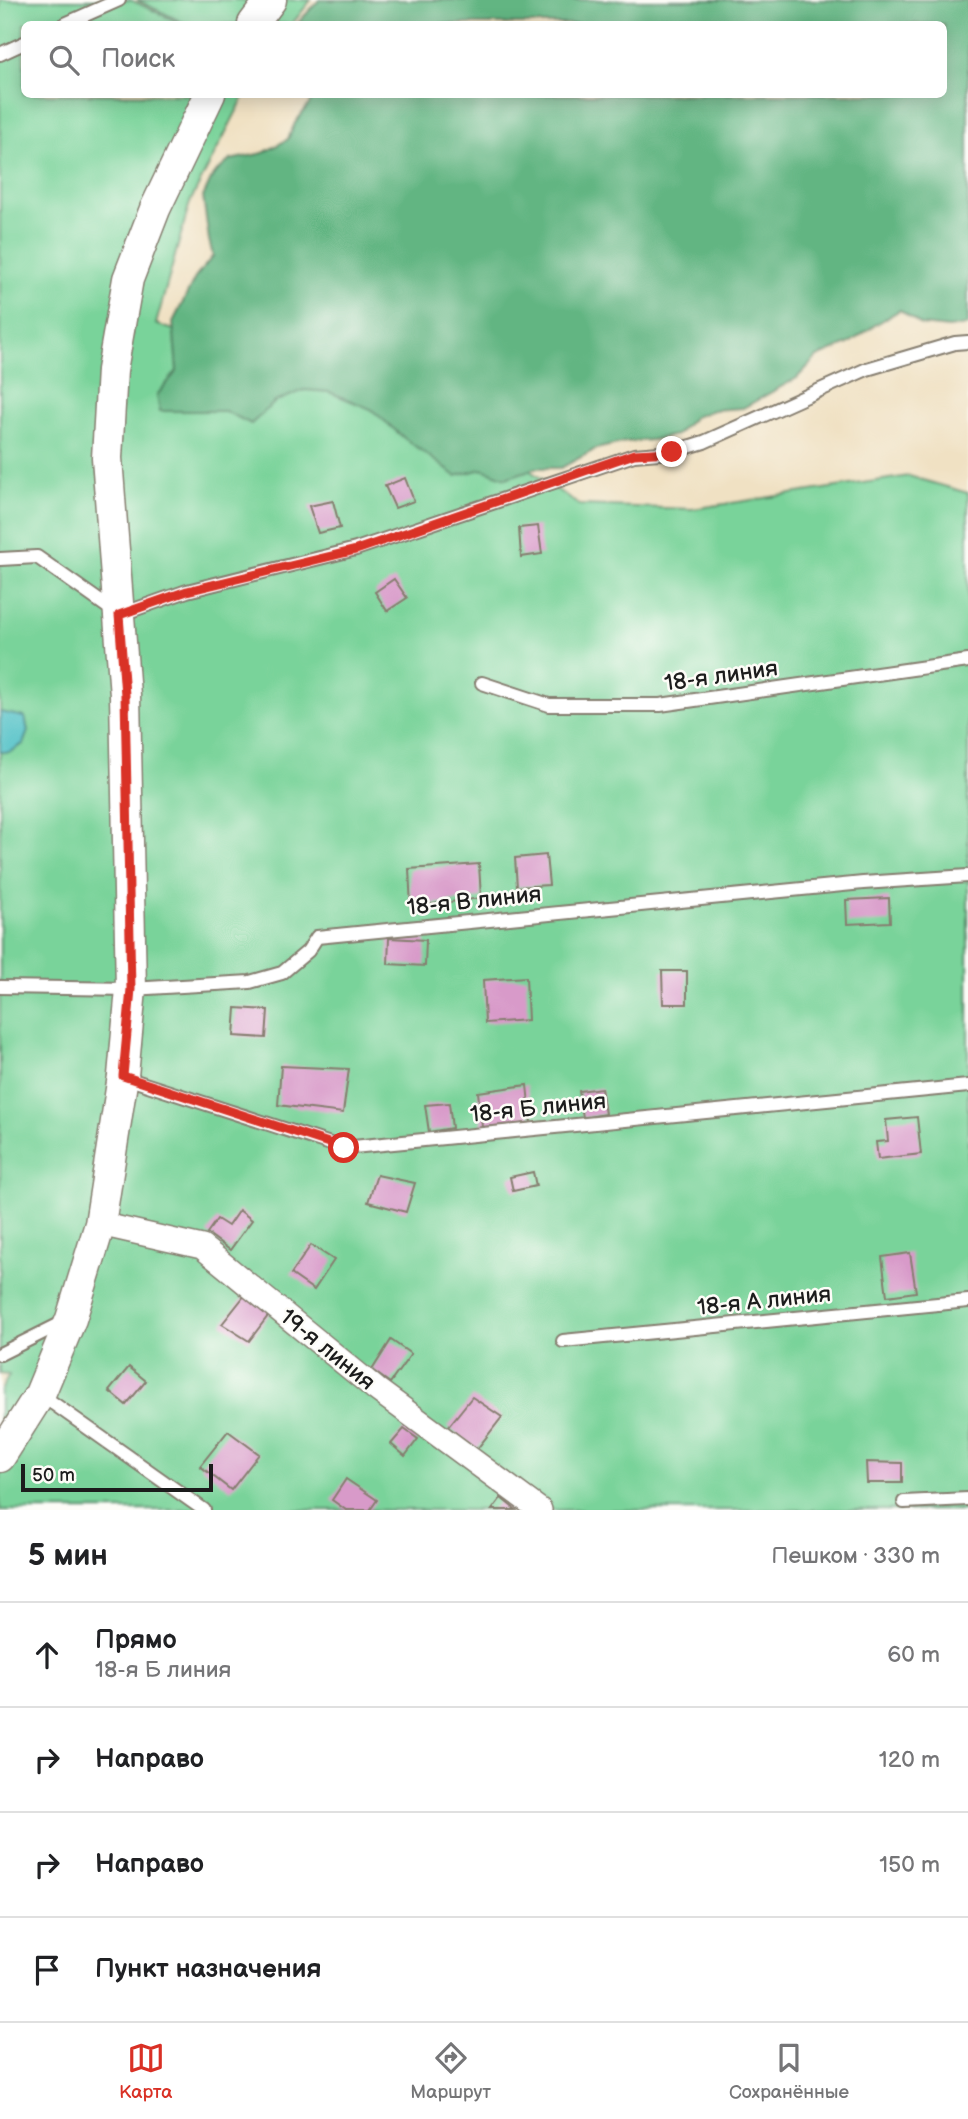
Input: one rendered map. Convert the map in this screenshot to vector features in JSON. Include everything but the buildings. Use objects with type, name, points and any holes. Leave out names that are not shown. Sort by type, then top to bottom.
[{"type":"street","points":[[255,21],[271,0]]},
{"type":"street","points":[[0,1457],[40,1394],[71,1319],[100,1224],[123,1076],[131,989],[125,695],[107,457],[112,370],[128,279],[155,209],[208,98]]},
{"type":"street","name":"19-я линия","points":[[100,1224],[202,1247],[376,1389],[540,1510]]},
{"type":"lane","points":[[70,21],[99,4],[119,0]]},
{"type":"lane","points":[[0,54],[21,44]]},
{"type":"lane","points":[[0,559],[37,557],[119,615],[187,591],[356,550],[634,454],[672,452],[704,442],[867,369],[955,343],[968,342]]},
{"type":"lane","name":"18-я линия","points":[[482,683],[549,705],[660,705],[968,661]]},
{"type":"lane","name":"18-я В линия","points":[[0,987],[131,989],[250,982],[282,973],[308,951],[317,937],[863,883],[968,876]]},
{"type":"lane","name":"18-я Б линия","points":[[123,1076],[344,1148],[968,1086]]},
{"type":"lane","name":"18-я А линия","points":[[563,1341],[968,1301]]},
{"type":"lane","points":[[0,1354],[71,1319]]},
{"type":"lane","points":[[40,1394],[204,1510]]},
{"type":"lane","points":[[904,1502],[968,1499]]},
{"type":"green space","points":[[0,0],[131,0],[176,21],[21,21],[21,98],[243,98],[190,202],[156,324],[233,350],[512,458],[579,505],[692,509],[909,476],[968,493],[968,1510],[0,1510],[0,1392],[9,1375],[0,1374]]},
{"type":"green space","points":[[137,0],[311,0],[294,21],[180,21]]},
{"type":"green space","points":[[319,0],[968,0],[968,325],[949,328],[921,325],[900,310],[848,344],[817,357],[797,378],[743,408],[713,410],[694,417],[676,435],[596,449],[561,468],[536,468],[506,478],[482,469],[456,476],[404,438],[371,409],[329,392],[304,390],[275,402],[251,424],[225,411],[160,411],[157,395],[177,371],[173,322],[195,278],[213,256],[203,197],[213,175],[230,160],[263,153],[288,139],[312,98],[947,98],[947,21],[300,21]]},
{"type":"water","points":[[0,712],[25,717],[28,731],[23,744],[10,752],[0,752]]},
{"type":"route","points":[[344,1148],[123,1076],[131,989],[125,695],[119,615],[187,591],[356,550],[634,454],[672,452]]}]
